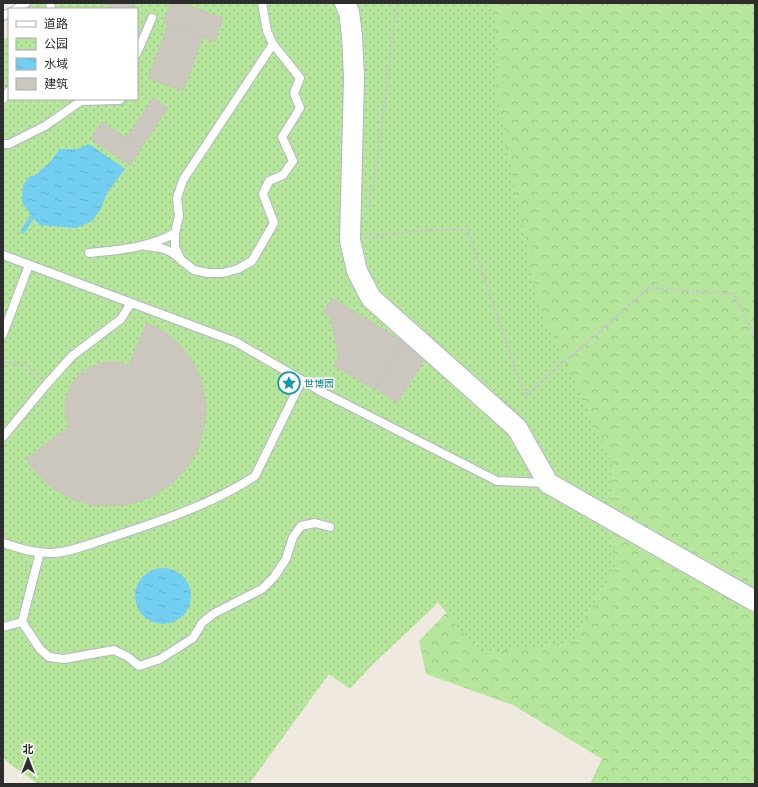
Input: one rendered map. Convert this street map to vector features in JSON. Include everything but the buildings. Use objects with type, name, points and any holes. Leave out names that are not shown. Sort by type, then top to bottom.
[{"type":"street","points":[[346,3],[350,18],[354,77],[350,240],[357,271],[371,298],[517,428],[548,483],[755,601]]},
{"type":"lane","points":[[144,245],[164,248],[171,251],[194,270],[208,273],[223,273],[238,269],[252,261],[274,223],[263,194],[269,181],[283,175],[293,161],[282,137],[300,108],[294,93],[300,78],[273,44],[266,31],[262,3]]},
{"type":"lane","points":[[138,51],[152,18]]},
{"type":"lane","points":[[181,260],[175,247],[174,233],[179,216],[177,198],[183,180],[273,44]]},
{"type":"lane","points":[[3,144],[9,144],[45,126],[81,101],[120,100]]},
{"type":"lane","points":[[89,253],[144,245],[164,239],[174,233]]},
{"type":"lane","points":[[3,255],[236,342],[329,396],[497,481],[548,483]]},
{"type":"lane","points":[[3,334],[29,265]]},
{"type":"lane","points":[[3,437],[72,356],[121,319],[131,303]]},
{"type":"lane","points":[[3,543],[29,551],[53,553],[76,548],[172,517],[242,484],[255,476],[302,380]]},
{"type":"lane","points":[[40,552],[22,622],[40,650],[49,657],[64,659],[114,650],[128,657],[139,666],[160,659],[193,638],[202,623],[212,614],[262,589],[274,577],[286,559],[293,537],[301,526],[315,523],[330,527]]},
{"type":"lane","points":[[3,627],[22,622]]},
{"type":"path","points":[[369,208],[375,175],[388,62],[397,3]]},
{"type":"path","points":[[350,240],[424,230],[466,229],[526,396],[649,288],[734,294],[755,336]]},
{"type":"path","points":[[3,363],[26,364],[46,385]]},
{"type":"green space","name":"世博园","points":[[26,3],[492,3],[494,7],[497,97],[538,304],[611,461],[614,569],[573,642],[482,654],[437,602],[435,606],[371,666],[350,689],[329,674],[249,784],[38,784],[10,764],[3,757],[3,41],[8,37],[8,100],[138,100],[138,8],[25,8]]},
{"type":"green space","points":[[359,3],[755,3],[755,784],[590,784],[602,759],[513,705],[426,674],[419,641],[496,561]]},
{"type":"water","points":[[89,144],[125,169],[107,193],[100,210],[92,221],[77,228],[39,225],[22,203],[23,185],[30,176],[34,176],[48,164],[59,149],[78,149]]},
{"type":"water","points":[[163,568],[174,570],[183,576],[189,585],[191,596],[189,607],[183,616],[174,622],[163,624],[152,622],[143,616],[137,607],[135,596],[137,585],[143,576],[152,570]]},
{"type":"waterway","points":[[23,231],[32,217]]},
{"type":"place","name":"世博园","points":[[289,383]]}]
